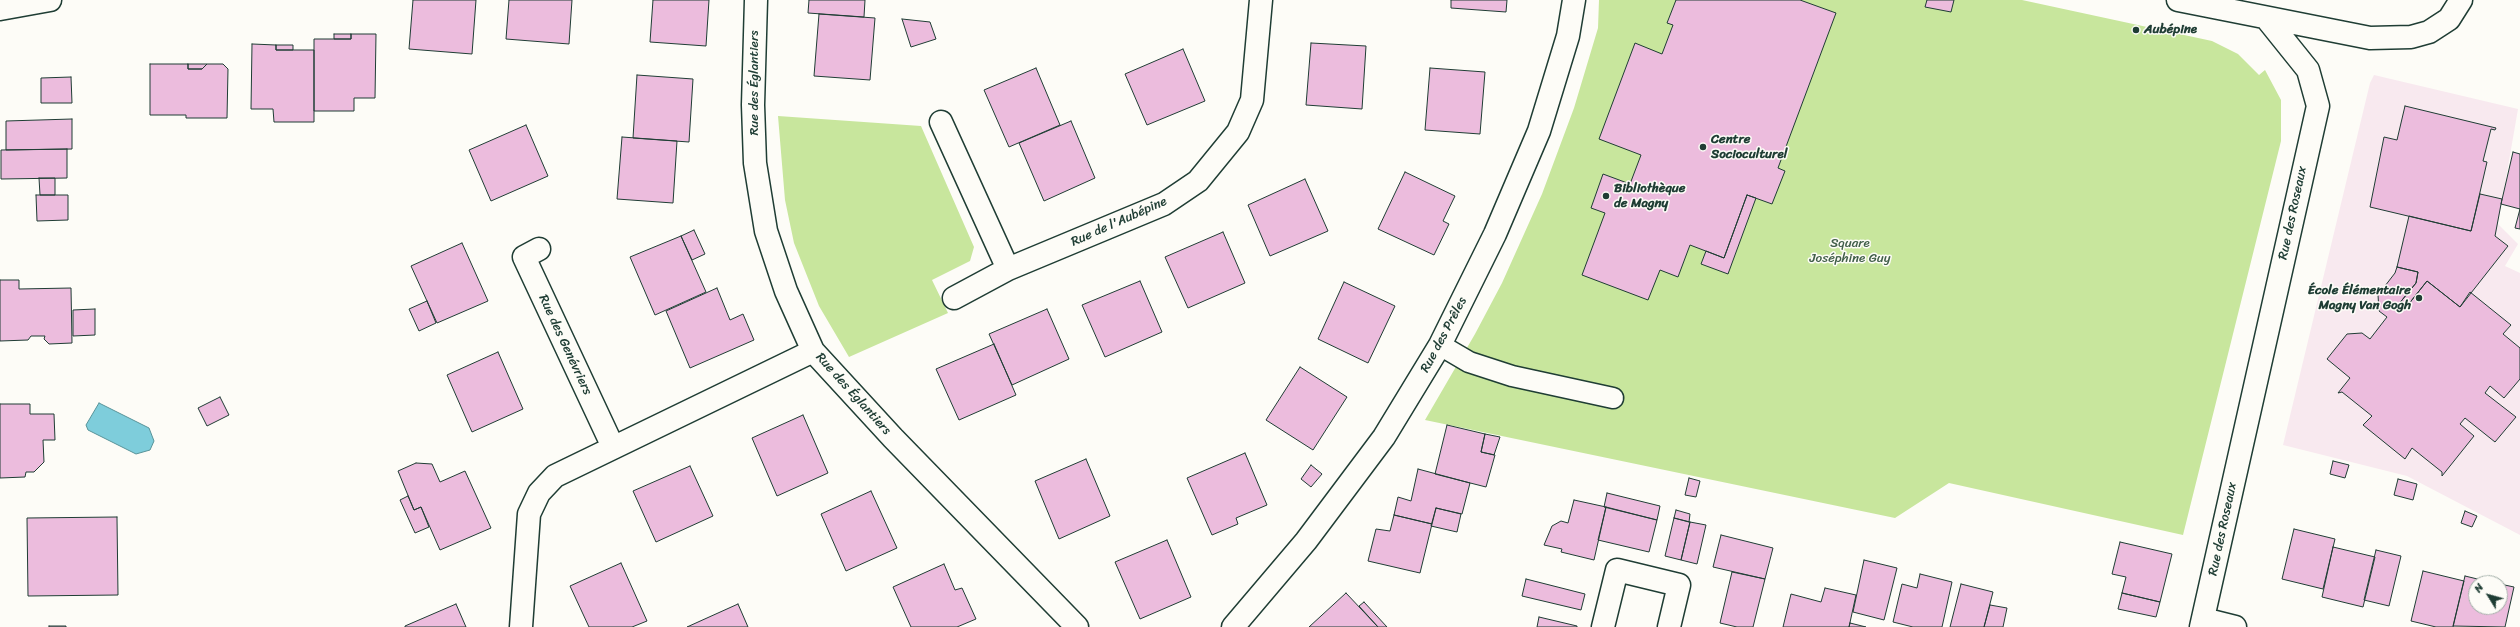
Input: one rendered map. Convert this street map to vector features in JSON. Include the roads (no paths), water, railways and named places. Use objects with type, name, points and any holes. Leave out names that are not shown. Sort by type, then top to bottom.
[{"type":"street","points":[[0,9],[50,0]]},
{"type":"street","name":"Rue des Églantiers","points":[[756,0],[753,120],[755,163],[766,232],[786,291],[813,351],[888,432],[1077,627]]},
{"type":"street","name":"Rue de l'Aubépine","points":[[954,298],[1008,269],[1164,204],[1198,181],[1238,132],[1252,100],[1261,0]]},
{"type":"street","name":"Rue des Prêles","points":[[1233,627],[1306,541],[1384,437],[1440,345],[1495,234],[1539,131],[1568,36],[1574,0]]},
{"type":"street","points":[[2178,0],[2267,19],[2370,38],[2411,37],[2440,27],[2449,19],[2461,0]]},
{"type":"street","name":"Rue des Roseaux","points":[[2202,623],[2318,106],[2308,70],[2267,19]]},
{"type":"street","points":[[941,122],[1008,269]]},
{"type":"street","name":"Rue des Genévriers","points":[[539,249],[524,257],[613,447]]},
{"type":"street","points":[[521,627],[529,514],[539,492],[555,476],[813,351]]},
{"type":"street","points":[[1603,627],[1616,570],[1679,585],[1670,627]]},
{"type":"street","points":[[2202,623],[2235,627]]},
{"type":"lane","points":[[1440,345],[1469,362],[1512,376],[1613,398]]},
{"type":"water","points":[[99,403],[149,428],[154,441],[150,450],[136,454],[88,430],[86,425]]},
{"type":"place","name":"Aubépine","points":[[2136,30]]},
{"type":"place","name":"Centre Socioculturel","points":[[1703,147]]},
{"type":"place","name":"Bibliothèque de Magny","points":[[1606,196]]},
{"type":"place","name":"École Élémentaire Magny Van Gogh","points":[[2419,298]]},
{"type":"park label","name":"Square Joséphine Guy","points":[[1850,252]]}]
